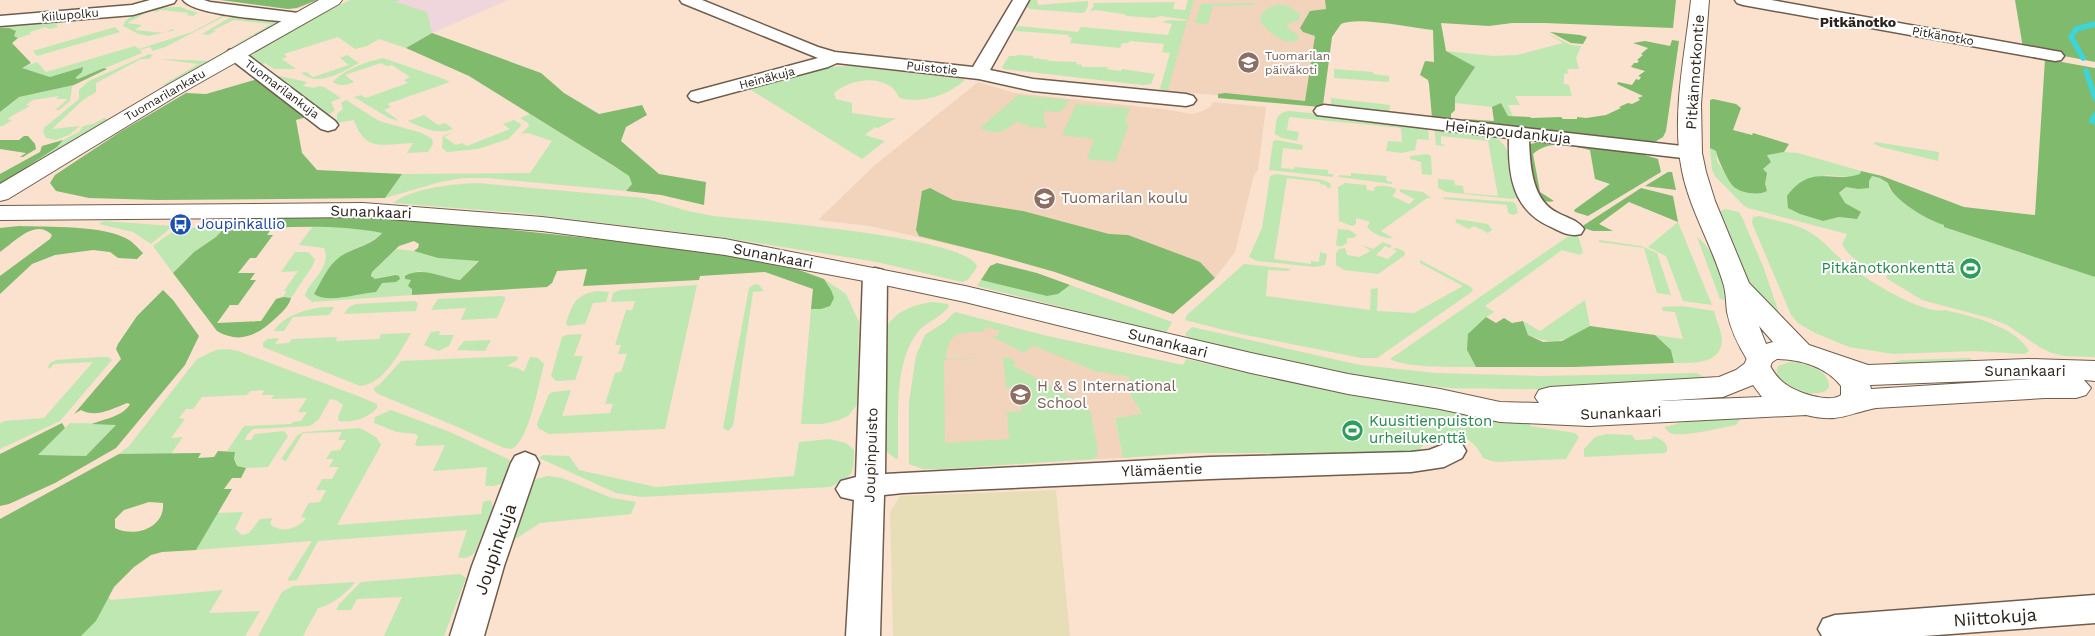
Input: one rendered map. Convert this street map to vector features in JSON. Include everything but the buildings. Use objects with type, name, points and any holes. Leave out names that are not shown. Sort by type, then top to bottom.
[{"type":"street","name":"Kiilupolku","points":[[0,21],[133,10],[168,0]]},
{"type":"street","points":[[191,0],[206,7],[298,18]]},
{"type":"street","name":"Tuomarilankatu","points":[[0,194],[234,54],[333,0]]},
{"type":"street","name":"Puistotie","points":[[688,0],[812,51],[834,58],[979,73],[1033,85],[1186,100]]},
{"type":"street","points":[[979,73],[1021,0]]},
{"type":"street","name":"Pitkännotkontie","points":[[1700,0],[1690,104],[1691,153],[1694,172],[1736,286],[1749,340],[1764,381],[1776,392],[1804,405]]},
{"type":"street","name":"Pitkänotko","points":[[1743,0],[2055,56]]},
{"type":"street","name":"Tuomarilankuja","points":[[234,54],[328,125]]},
{"type":"street","name":"Heinäkuja","points":[[698,96],[822,63],[834,58]]},
{"type":"street","name":"Heinäpoudankuja","points":[[1324,111],[1691,153]]},
{"type":"street","points":[[1519,133],[1518,146],[1528,198],[1538,211],[1573,229]]},
{"type":"street","name":"Sunankaari","points":[[0,200],[17,197],[93,210]]},
{"type":"street","name":"Sunankaari","points":[[0,212],[24,214],[93,210],[363,210],[542,224],[725,247],[875,275],[992,300],[1251,364],[1500,412],[1589,415],[1804,405],[1826,409],[1844,407],[1853,402],[1876,398],[2045,388],[2095,388]]},
{"type":"street","name":"Joupinpuisto","points":[[863,636],[860,488],[875,275]]},
{"type":"street","name":"Pitkännotkontie","points":[[1736,286],[1798,351]]},
{"type":"street","name":"Sunankaari","points":[[1440,399],[1497,396],[1571,397],[1723,387],[1746,377],[1766,353],[1778,350],[1798,351]]},
{"type":"street","points":[[1798,351],[1822,358],[1836,366],[1850,378],[1855,386],[1856,394],[1853,402]]},
{"type":"street","name":"Sunankaari","points":[[1836,366],[1868,375],[2028,369],[2095,372]]},
{"type":"street","name":"Ylämäentie","points":[[860,488],[903,482],[1411,462],[1434,460],[1452,451]]},
{"type":"street","name":"Joupinkuja","points":[[467,636],[488,566],[525,463]]},
{"type":"street","name":"Niittokuja","points":[[1835,629],[2095,609]]},
{"type":"shaded area","points":[[390,0],[508,0],[432,33],[428,18]]},
{"type":"shaded area","name":"Tuomarilan päiväkoti","points":[[1194,0],[1325,0],[1332,37],[1323,105],[1159,90]]},
{"type":"shaded area","name":"Tuomarilan koulu","points":[[978,82],[1015,93],[1163,109],[1192,114],[1203,111],[1211,106],[1213,102],[1266,107],[1258,170],[1254,175],[1235,252],[1215,278],[1173,314],[1055,272],[991,254],[870,226],[818,220],[875,165]]},
{"type":"shaded area","name":"H & S International School","points":[[955,312],[1047,336],[1154,359],[1118,375],[1130,377],[1127,387],[1142,415],[1115,419],[1123,458],[1044,461],[942,469],[923,469],[909,464],[909,403],[916,356],[925,335],[945,322]]},
{"type":"green space","points":[[220,0],[317,0],[297,8],[288,9]]},
{"type":"green space","points":[[350,0],[400,0],[396,2],[427,12],[432,33],[406,48],[379,39],[367,46],[355,49],[338,37],[284,54],[287,57],[282,59],[296,69],[274,69],[265,63],[258,65],[246,57],[313,18]]},
{"type":"green space","points":[[1028,0],[1037,0],[1038,5],[1088,1],[1088,6],[1085,12],[1081,13],[1030,9],[1025,6]]},
{"type":"green space","points":[[1188,0],[1194,0],[1188,20],[1160,16],[1154,18],[1127,16],[1096,10],[1090,11],[1094,6],[1093,3],[1175,2],[1173,9],[1185,10]]},
{"type":"green space","points":[[1325,0],[1676,0],[1673,28],[1544,23],[1512,23],[1489,26],[1441,23],[1446,51],[1475,67],[1455,97],[1455,110],[1451,114],[1451,121],[1432,118],[1428,80],[1420,75],[1425,61],[1434,62],[1433,30],[1385,23],[1359,21],[1341,24],[1332,37],[1323,105],[1320,107],[1218,98],[1218,94],[1225,93],[1305,101],[1315,36],[1303,32],[1300,28],[1310,11],[1326,9]]},
{"type":"green space","points":[[2015,0],[2095,0],[2095,62],[2023,48]]},
{"type":"green space","points":[[1254,3],[1255,5],[1213,6],[1208,24],[1195,23],[1201,4]]},
{"type":"green space","points":[[1278,4],[1288,6],[1300,14],[1299,20],[1286,25],[1299,36],[1297,41],[1291,42],[1281,39],[1260,22],[1263,12]]},
{"type":"green space","points":[[180,7],[198,13],[193,16],[186,15],[189,13],[161,10],[157,12],[150,11],[127,23],[142,25],[135,30],[163,33],[149,36],[139,34],[123,26],[131,16],[151,9]]},
{"type":"green space","points":[[228,13],[165,47],[153,51],[150,47],[140,50],[142,53],[78,79],[75,78],[82,67],[50,77],[21,68],[37,62],[46,72],[135,46],[139,49],[192,32]]},
{"type":"green space","points":[[239,15],[273,20],[277,23],[170,85],[163,85],[198,64],[159,59],[208,61],[271,24],[234,20],[213,30],[216,31],[208,35],[202,34],[229,18]]},
{"type":"green space","points":[[80,19],[74,22],[72,20],[56,24],[58,27],[49,29],[46,27],[18,38],[14,36],[16,31],[0,28],[3,24]]},
{"type":"green space","points":[[1169,20],[1187,21],[1168,90],[1160,89],[1170,53],[1162,52],[1164,44],[1130,41],[1122,43],[1120,48],[1070,43],[1072,38],[1068,37],[1069,35],[1017,31],[1013,29],[1019,26],[1078,32],[1081,27],[1168,35],[1172,24],[1162,22]]},
{"type":"green space","points":[[115,27],[120,32],[37,56],[33,51]]},
{"type":"green space","points":[[0,28],[9,28],[16,31],[14,36],[18,38],[12,43],[31,63],[22,68],[50,77],[83,67],[82,72],[75,78],[78,79],[104,68],[107,69],[74,85],[19,97],[0,112]]},
{"type":"green space","points":[[1545,32],[1571,45],[1581,46],[1576,58],[1579,69],[1569,69],[1567,71],[1569,73],[1564,74],[1564,82],[1562,83],[1569,85],[1572,96],[1515,96],[1520,105],[1508,105],[1513,116],[1508,116],[1501,103],[1492,107],[1455,103],[1455,97],[1474,67],[1446,51],[1493,56],[1517,55],[1563,43]]},
{"type":"green space","points":[[1550,32],[1587,37],[1583,44],[1571,43]]},
{"type":"green space","points":[[432,33],[541,73],[564,93],[599,114],[642,105],[647,115],[626,127],[621,141],[659,174],[706,182],[704,205],[661,195],[626,191],[632,184],[629,176],[614,166],[469,76],[406,48]]},
{"type":"green space","points":[[1672,40],[1679,41],[1666,131],[1663,137],[1653,143],[1462,124],[1461,121],[1465,119],[1494,121],[1492,107],[1501,103],[1508,116],[1577,119],[1577,117],[1586,118],[1606,115],[1628,103],[1632,104],[1640,100],[1638,98],[1643,96],[1617,84],[1618,82],[1632,85],[1636,79],[1639,80],[1641,77],[1638,76],[1645,71],[1631,67],[1639,61],[1637,60],[1643,55],[1641,54],[1648,48],[1633,43],[1645,41],[1670,46]]},
{"type":"green space","points":[[149,54],[153,55],[149,59],[141,59],[96,83],[96,92],[83,100],[52,129],[80,126],[69,135],[56,140],[46,138],[43,132],[44,128],[79,99],[79,90],[89,81]]},
{"type":"green space","points":[[347,55],[359,63],[331,77],[315,79],[301,73],[306,72],[313,77],[349,65],[340,58]]},
{"type":"green space","points":[[1009,56],[1033,56],[1033,58],[1048,61],[1077,62],[1076,64],[1082,65],[1082,67],[1108,67],[1107,69],[1121,71],[1122,69],[1155,74],[1151,84],[1143,85],[1003,69],[1002,67]]},
{"type":"green space","points":[[383,58],[450,82],[387,104],[391,107],[384,110],[399,121],[389,118],[354,97],[361,95],[366,98],[408,83],[404,80],[410,77],[392,65],[387,66],[381,63],[345,75],[354,82],[348,84],[341,85],[333,82],[356,67]]},
{"type":"green space","points":[[2045,59],[2095,68],[2095,277],[1944,227],[1944,225],[1929,219],[1903,202],[1896,196],[1888,183],[1872,176],[1869,181],[1869,188],[1846,187],[1839,193],[1845,203],[1861,212],[1857,219],[1839,217],[1823,221],[1788,208],[1787,196],[1805,180],[1822,176],[1849,176],[1860,174],[1861,171],[1882,176],[1964,207],[2035,215]]},
{"type":"green space","points":[[849,66],[965,80],[943,94],[917,100],[900,98],[891,87],[869,80],[846,85],[834,93],[836,99],[852,103],[852,113],[896,118],[878,128],[875,127],[865,135],[885,141],[862,159],[751,90],[757,85],[830,67]]},
{"type":"green space","points":[[1334,69],[1373,72],[1373,74],[1389,76],[1389,82],[1334,78]]},
{"type":"green space","points":[[270,74],[307,82],[303,86],[324,87],[341,98],[331,102],[335,110],[330,114],[325,114]]},
{"type":"green space","points":[[261,78],[307,117],[296,120],[302,153],[317,170],[402,174],[385,198],[157,200],[89,198],[56,191],[50,183],[55,175],[120,132],[186,93],[206,94]]},
{"type":"green space","points":[[74,85],[70,101],[59,110],[55,110],[68,99],[56,99],[59,96],[33,100],[26,105],[30,106],[7,119],[12,120],[0,126],[0,112],[19,97]]},
{"type":"green space","points":[[1018,95],[1069,100],[1060,111],[1044,111],[1044,122],[1047,128],[1031,127],[1017,122],[1000,132],[992,132],[980,128]]},
{"type":"green space","points":[[1331,98],[1390,105],[1389,113],[1331,106]]},
{"type":"green space","points":[[346,100],[379,121],[422,133],[432,139],[433,144],[428,152],[407,153],[413,143],[384,145],[370,142],[364,138],[354,120],[337,123],[337,114],[343,109],[341,103]]},
{"type":"green space","points":[[1710,100],[1736,104],[1741,108],[1733,130],[1752,135],[1753,133],[1789,144],[1784,152],[1767,155],[1771,162],[1763,169],[1767,173],[1765,184],[1767,191],[1763,193],[1744,192],[1733,186],[1728,179],[1716,151],[1710,148]]},
{"type":"green space","points":[[1076,104],[1130,108],[1125,123],[1129,124],[1115,162],[1087,159],[1094,139],[1062,135]]},
{"type":"green space","points":[[1290,111],[1417,124],[1428,128],[1429,140],[1417,139],[1415,150],[1402,153],[1386,151],[1388,141],[1402,142],[1401,128],[1289,117],[1287,130],[1299,132],[1297,141],[1282,138],[1275,134],[1277,118],[1281,113]]},
{"type":"green space","points":[[530,114],[629,176],[632,184],[626,191],[488,178],[463,178],[440,182],[385,198],[402,174],[530,173],[552,141],[528,133],[521,134],[529,126],[528,123],[520,118]]},
{"type":"green space","points":[[424,115],[438,125],[445,123],[453,129],[436,131],[408,121]]},
{"type":"green space","points":[[104,118],[110,120],[0,189],[27,167],[57,147],[63,140],[79,132],[83,126],[93,124]]},
{"type":"green space","points":[[514,120],[521,124],[508,139],[478,149],[447,152],[442,148],[443,136],[456,131],[444,137],[456,145],[462,143],[467,146],[510,129],[503,124]]},
{"type":"green space","points":[[1434,124],[1494,137],[1501,142],[1506,148],[1513,164],[1520,197],[1512,199],[1446,192],[1438,188],[1438,179],[1454,180],[1455,185],[1463,186],[1464,193],[1498,196],[1488,141],[1441,136],[1441,144],[1445,145],[1436,145]]},
{"type":"green space","points":[[24,136],[28,136],[35,144],[36,149],[23,157],[20,157],[26,153],[0,149],[0,140],[19,140]]},
{"type":"green space","points":[[63,140],[57,147],[27,167],[0,189],[0,174],[40,152],[42,146]]},
{"type":"green space","points":[[1277,140],[1303,145],[1302,150],[1283,148],[1281,168],[1294,169],[1295,167],[1328,170],[1328,174],[1333,174],[1333,177],[1269,170],[1273,141]]},
{"type":"green space","points":[[1552,140],[1632,148],[1638,153],[1658,159],[1661,172],[1588,216],[1574,210],[1610,184],[1595,179],[1590,150],[1553,145],[1546,146],[1533,154],[1540,192],[1554,201],[1547,201],[1541,198],[1536,192],[1530,175],[1526,151],[1530,144]]},
{"type":"green space","points":[[1875,142],[1939,152],[1938,161],[1881,147],[1874,144]]},
{"type":"green space","name":"Pitkänotkonkenttä","points":[[1710,148],[1716,151],[1717,161],[1733,186],[1765,184],[1763,169],[1771,162],[1767,154],[1784,152],[1798,153],[1861,171],[1861,174],[1850,177],[1826,175],[1788,207],[1800,214],[1823,221],[1839,217],[1857,219],[1861,212],[1844,203],[1839,194],[1846,187],[1858,189],[1872,176],[1888,183],[1889,189],[1945,227],[2095,277],[2095,357],[2064,356],[2052,353],[2041,348],[2007,325],[1989,318],[1922,300],[1886,278],[1888,273],[1868,266],[1851,256],[1842,244],[1847,234],[1748,208],[1715,176],[1712,170]]},
{"type":"green space","points":[[1427,154],[1431,156],[1432,175],[1422,174],[1421,162],[1410,159],[1410,156]]},
{"type":"green space","points":[[1668,172],[1672,172],[1676,190],[1645,186]]},
{"type":"green space","points":[[1351,173],[1386,176],[1387,181],[1392,182],[1392,184],[1339,177],[1339,175],[1351,176]]},
{"type":"green space","points":[[1276,174],[1323,180],[1330,183],[1331,188],[1320,184],[1320,182],[1287,178],[1274,259],[1311,264],[1311,261],[1319,262],[1320,252],[1327,254],[1325,265],[1315,267],[1257,261],[1249,257],[1262,228],[1270,176]]},
{"type":"green space","points":[[477,183],[644,198],[713,216],[856,231],[900,238],[965,256],[977,267],[968,280],[962,282],[877,262],[726,238],[521,213],[393,203],[422,190]]},
{"type":"green space","points":[[1345,183],[1366,185],[1367,190],[1374,191],[1374,188],[1379,186],[1394,188],[1396,189],[1395,193],[1392,196],[1409,204],[1415,199],[1400,192],[1400,189],[1423,192],[1431,198],[1427,198],[1381,231],[1393,238],[1386,238],[1369,230],[1367,227],[1370,222],[1356,218],[1356,224],[1352,226],[1339,221],[1338,187]]},
{"type":"green space","points":[[930,188],[953,200],[1023,211],[1109,234],[1128,235],[1200,262],[1215,278],[1173,314],[1055,272],[919,236],[916,230],[922,191]]},
{"type":"green space","points":[[1641,188],[1673,196],[1678,222],[1629,202],[1599,224],[1613,231],[1593,231],[1581,227]]},
{"type":"green space","points":[[1443,197],[1513,202],[1516,204],[1518,213],[1513,215],[1508,213],[1507,205],[1444,199]]},
{"type":"green space","points":[[1725,209],[1739,212],[1742,217],[1763,266],[1779,313],[1767,313],[1750,287],[1720,211]]},
{"type":"green space","points":[[280,216],[397,218],[672,247],[739,257],[799,270],[824,279],[834,298],[830,306],[821,309],[811,309],[813,289],[765,272],[700,276],[699,280],[583,286],[587,269],[557,271],[552,283],[547,287],[412,295],[412,289],[408,286],[411,280],[405,279],[405,276],[412,273],[425,272],[460,280],[479,261],[438,258],[414,251],[418,248],[419,244],[414,241],[399,246],[372,272],[371,276],[375,279],[399,276],[400,279],[396,282],[382,283],[376,292],[327,298],[314,294],[332,264],[346,253],[373,241],[382,233],[327,227],[272,228],[267,235],[273,235],[256,258],[250,258],[238,273],[255,273],[250,280],[256,280],[238,305],[230,305],[217,323],[261,321],[276,299],[283,297],[291,298],[289,304],[270,323],[249,336],[234,337],[217,331],[173,273],[194,252],[216,237],[230,222]]},
{"type":"green space","points":[[1760,216],[1793,225],[1811,233],[1860,274],[1890,292],[1922,307],[1955,312],[1992,323],[2014,335],[2029,351],[2025,354],[1974,351],[1893,354],[1849,347],[1815,333],[1798,323],[1791,315],[1752,223],[1753,217]]},
{"type":"green space","points":[[1457,219],[1488,224],[1492,230],[1488,233],[1474,226],[1469,229],[1455,222]]},
{"type":"green space","points":[[104,221],[173,226],[151,244],[133,232],[99,224]]},
{"type":"green space","points":[[230,222],[216,237],[194,252],[173,273],[153,246],[170,233],[185,225],[190,224],[187,228],[201,227],[204,224]]},
{"type":"green space","points":[[1678,222],[1712,305],[1683,301],[1666,256],[1648,247]]},
{"type":"green space","points":[[19,226],[92,229],[106,232],[129,240],[143,253],[137,259],[118,258],[110,252],[93,250],[55,255],[32,264],[0,294],[0,276],[50,239],[52,235],[46,230],[32,230],[0,252],[0,228]]},
{"type":"green space","points":[[313,226],[356,228],[382,233],[372,241],[347,253],[333,263],[314,294],[319,297],[349,296],[360,292],[376,292],[371,272],[396,249],[414,251],[438,258],[479,260],[460,280],[418,271],[405,279],[411,280],[414,292],[412,295],[312,302],[305,296],[307,290],[323,268],[326,255],[324,248],[299,245]]},
{"type":"green space","points":[[1338,229],[1349,230],[1357,235],[1354,238],[1347,238],[1347,243],[1338,246],[1336,245]]},
{"type":"green space","points":[[1570,235],[1578,236],[1583,252],[1580,255],[1562,250],[1485,306],[1494,312],[1486,317],[1467,350],[1476,367],[1407,364],[1390,359]]},
{"type":"green space","points":[[1697,237],[1709,250],[1717,265],[1724,291],[1724,300],[1720,299]]},
{"type":"green space","points":[[1599,240],[1641,246],[1657,253],[1671,295],[1657,293],[1644,248],[1599,242]]},
{"type":"green space","points":[[1383,242],[1392,246],[1390,248],[1385,246],[1376,255],[1388,259],[1397,251],[1393,249],[1396,248],[1404,251],[1405,255],[1378,274],[1344,270],[1336,265],[1336,253],[1339,249],[1345,248],[1347,255],[1359,257],[1371,251],[1362,245],[1373,249]]},
{"type":"green space","points":[[295,252],[308,252],[315,259],[291,298],[283,297],[287,291],[284,291],[298,271],[281,272]]},
{"type":"green space","points":[[1420,260],[1471,287],[1473,291],[1377,358],[1361,358],[1236,333],[1185,320],[1187,315],[1244,264],[1291,269],[1288,271],[1268,270],[1266,296],[1370,310],[1371,289],[1378,288],[1377,311],[1414,313],[1463,286],[1420,263]]},
{"type":"green space","points":[[997,263],[1037,273],[1070,285],[1058,294],[1047,296],[981,280],[990,266]]},
{"type":"green space","points":[[824,279],[846,294],[859,322],[857,405],[848,416],[839,420],[823,424],[801,424],[811,309],[821,309],[831,290]]},
{"type":"green space","points":[[981,280],[1047,296],[1058,294],[1070,285],[1172,322],[1166,333],[977,286]]},
{"type":"green space","points":[[758,284],[764,291],[753,292],[733,426],[728,431],[723,428],[749,288]]},
{"type":"green space","points":[[697,285],[665,429],[549,434],[538,428],[537,424],[549,394],[553,392],[571,390],[562,416],[610,413],[613,404],[605,404],[615,373],[621,372],[627,354],[618,354],[621,345],[615,345],[626,310],[632,310],[635,301],[611,302],[613,293],[620,290]]},
{"type":"green space","points":[[163,290],[173,300],[199,336],[185,365],[116,448],[55,483],[9,504],[0,506],[0,454],[62,423],[65,428],[38,455],[86,456],[116,425],[92,424],[119,414],[130,404],[127,403],[98,413],[81,410],[74,414],[121,359],[116,349],[118,344],[137,316]]},
{"type":"green space","points":[[597,291],[609,292],[606,302],[593,303],[585,324],[568,326],[566,323],[576,301],[584,295]]},
{"type":"green space","points":[[505,297],[505,300],[497,318],[461,320],[466,308],[431,310],[438,299]]},
{"type":"green space","points":[[1585,300],[1590,326],[1567,338],[1554,341],[1546,341],[1528,335],[1523,321],[1540,331]]},
{"type":"green space","points":[[414,301],[418,303],[416,311],[344,314],[349,307],[356,304]]},
{"type":"green space","points":[[933,302],[948,304],[949,306],[942,314],[917,333],[909,346],[904,361],[899,393],[898,458],[896,459],[887,452],[883,441],[885,329],[899,313],[918,305]]},
{"type":"green space","points":[[1682,306],[1714,311],[1722,341],[1720,349],[1711,359],[1674,363],[1671,350],[1655,335],[1683,339],[1675,312],[1663,311],[1662,307]]},
{"type":"green space","points":[[334,307],[329,315],[293,317],[284,331],[274,331],[278,325],[290,317],[303,311]]},
{"type":"green space","points":[[955,312],[1047,336],[1183,365],[1186,359],[1350,395],[1530,418],[1530,426],[1575,433],[1579,437],[1566,459],[1496,462],[1483,458],[1475,445],[1469,440],[1449,433],[1431,437],[1417,453],[1313,455],[1191,453],[1123,458],[1115,418],[1142,414],[1126,387],[1130,377],[1095,371],[1034,346],[1024,353],[991,336],[997,336],[1000,331],[986,327],[983,332],[967,332],[956,335],[949,343],[946,359],[996,357],[944,360],[945,443],[1009,439],[1007,412],[1022,411],[1020,387],[1006,388],[1003,357],[1007,357],[1016,362],[1013,365],[1086,406],[1091,412],[1098,452],[1095,459],[923,469],[909,464],[909,403],[916,356],[925,335],[945,322]]},
{"type":"green space","points":[[1486,317],[1496,323],[1504,318],[1512,323],[1523,321],[1528,335],[1543,342],[1562,341],[1590,326],[1655,335],[1671,350],[1674,363],[1574,367],[1476,367],[1467,350],[1468,334]]},
{"type":"green space","points":[[1192,327],[1360,365],[1436,373],[1540,376],[1696,373],[1714,381],[1582,388],[1450,388],[1384,380],[1319,368],[1190,340],[1185,334]]},
{"type":"green space","points":[[440,331],[439,335],[454,335],[449,346],[438,351],[424,345],[431,332]]},
{"type":"green space","points":[[411,333],[396,358],[384,373],[377,380],[360,386],[263,347],[263,343],[267,339],[279,338],[275,344],[289,343],[292,339],[337,337],[336,341],[379,339],[381,334]]},
{"type":"green space","points":[[582,334],[574,356],[583,356],[575,380],[556,381],[551,376],[562,337]]},
{"type":"green space","points":[[491,340],[485,351],[457,350],[464,341]]},
{"type":"green space","points":[[228,349],[238,351],[358,396],[377,404],[377,408],[369,415],[360,419],[339,421],[338,417],[343,405],[336,400],[330,399],[319,419],[310,426],[253,429],[245,440],[251,440],[255,434],[284,431],[288,436],[268,467],[246,468],[237,466],[234,459],[235,452],[227,451],[244,426],[291,424],[301,421],[307,412],[298,412],[307,398],[271,399],[274,395],[262,395],[264,390],[250,391],[247,395],[202,397],[193,409],[186,409],[179,418],[185,419],[171,438],[183,437],[170,455],[119,454],[129,446],[197,359],[216,350]]},
{"type":"green space","points":[[108,357],[112,360],[60,421],[0,449],[0,424],[4,421],[44,418],[93,362],[54,364],[49,369],[50,363],[56,360]]},
{"type":"green space","points":[[518,357],[517,360],[507,366],[518,368],[524,372],[530,357],[538,358],[544,364],[528,424],[523,436],[511,449],[504,448],[378,394],[374,390],[401,361]]},
{"type":"green space","points":[[1970,358],[1976,363],[1888,366],[1888,364],[1902,360]]},
{"type":"green space","points":[[1790,362],[1816,368],[1825,376],[1829,388],[1823,392],[1814,393],[1795,390],[1787,385],[1780,380],[1777,373],[1778,366]]},
{"type":"green space","points":[[391,410],[450,432],[510,460],[503,483],[485,486],[487,467],[433,471],[445,445],[417,446],[415,444],[418,437],[416,434],[397,432],[374,423],[375,417]]},
{"type":"green space","points":[[1701,418],[1741,418],[1736,425],[1687,434],[1673,434],[1664,427]]},
{"type":"green space","points":[[70,423],[117,424],[86,456],[38,455]]},
{"type":"green space","points":[[360,428],[376,437],[381,445],[337,525],[481,514],[483,502],[491,500],[493,507],[491,513],[473,554],[463,558],[458,557],[467,530],[318,541],[297,580],[289,581],[288,579],[312,541],[196,550],[216,513],[243,512],[235,529],[242,535],[249,533],[260,519],[272,518],[270,524],[279,529],[289,529],[299,525],[306,518],[301,517],[309,503],[320,502],[326,490],[316,490],[322,479],[332,479],[339,467],[329,467],[334,459],[326,459],[331,451],[340,450],[346,440],[338,440],[342,432],[303,433],[286,461],[281,459],[297,436],[303,432]]},
{"type":"green space","points":[[1607,434],[1632,435],[1635,440],[1653,439],[1652,436],[1665,443],[1667,451],[1665,453],[1584,457],[1584,449],[1595,437]]},
{"type":"green space","points":[[830,439],[846,443],[854,450],[851,474],[830,487],[641,497],[616,493],[539,458],[543,455],[569,456],[579,470],[656,487],[794,476],[799,442]]},
{"type":"green space","points":[[218,451],[235,452],[234,459],[237,466],[246,468],[241,478],[232,478],[224,489],[232,489],[196,550],[162,552],[151,555],[134,567],[114,587],[96,621],[81,636],[0,636],[0,519],[119,454],[201,453],[198,458],[214,457]],"holes":[[[149,502],[163,503],[159,519],[147,529],[131,532],[115,528],[115,519],[124,510]]]},
{"type":"green space","points":[[548,476],[562,478],[612,498],[636,502],[631,514],[540,523],[514,540],[529,483]]},
{"type":"green space","points":[[460,574],[466,578],[444,636],[384,636],[402,597],[357,599],[351,610],[336,610],[340,603],[361,582]]},
{"type":"green space","points":[[355,582],[339,598],[318,608],[303,636],[258,636],[282,592],[293,586]]},
{"type":"green space","points":[[223,590],[209,613],[260,611],[245,636],[81,636],[96,621],[108,597],[111,600]]},
{"type":"sand","points":[[1056,490],[1070,636],[893,636],[890,512],[900,496]]},
{"type":"waterway","points":[[2083,58],[2071,37],[2076,29],[2095,24]]},
{"type":"waterway","points":[[2086,71],[2095,98]]},
{"type":"waterway","points":[[2095,115],[2092,121],[2095,122]]},
{"type":"place","name":"Tuomarilan päiväkoti","points":[[1249,63]]},
{"type":"place","name":"Tuomarilan koulu","points":[[1045,198]]},
{"type":"place","name":"Joupinkallio","points":[[181,224]]},
{"type":"place","name":"Pitkänotkonkenttä","points":[[1971,268]]},
{"type":"place","name":"H & S International School","points":[[1021,395]]},
{"type":"place","name":"Kuusitienpuiston urheilukenttä","points":[[1353,430]]},
{"type":"district","name":"Pitkänotko","points":[[1858,22]]}]
